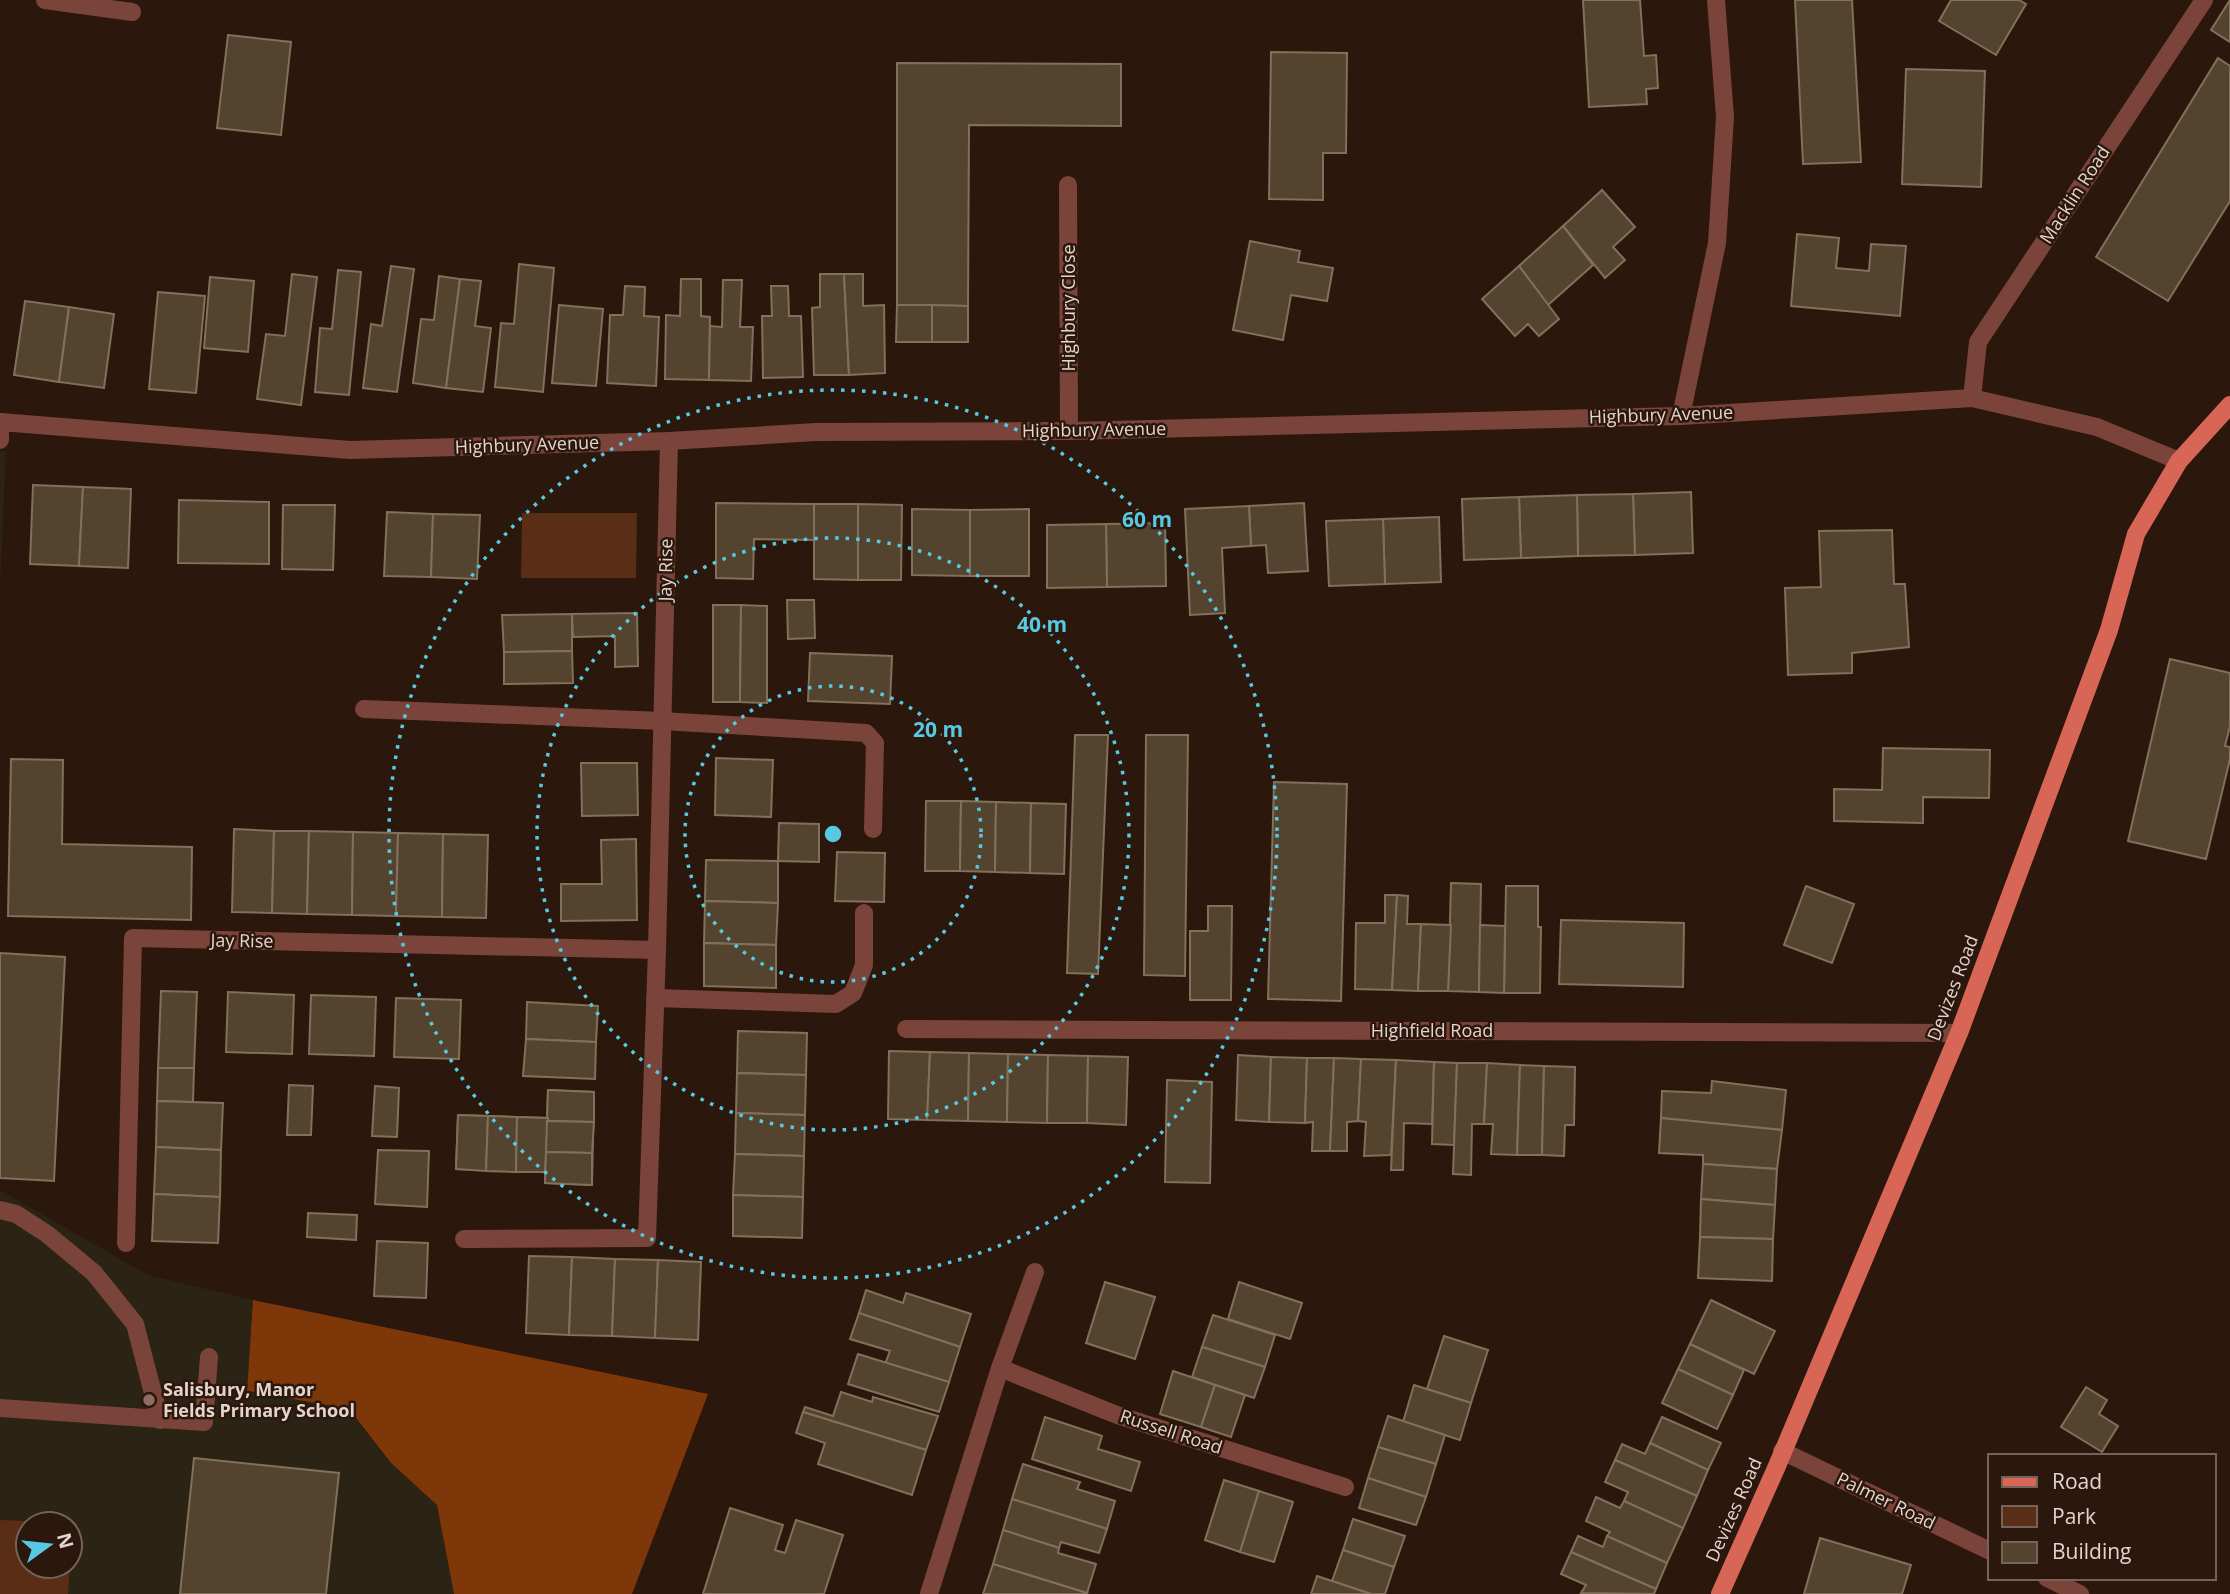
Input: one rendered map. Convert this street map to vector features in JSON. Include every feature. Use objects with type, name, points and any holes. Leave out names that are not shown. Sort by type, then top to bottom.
[{"type":"main road","name":"Devizes Road","points":[[1720,1594],[1959,1033],[2109,630],[2136,534],[2179,461],[2230,405]]},
{"type":"street","points":[[45,0],[132,12]]},
{"type":"street","points":[[1681,416],[1717,243],[1725,117],[1716,0]]},
{"type":"street","name":"Macklin Road","points":[[1972,398],[1978,342],[2204,0]]},
{"type":"street","name":"Highbury Close","points":[[1068,185],[1069,431]]},
{"type":"street","name":"Highbury Avenue","points":[[0,422],[350,450],[669,441],[816,432],[1069,431],[1681,416],[1972,398],[2097,427],[2179,461]]},
{"type":"street","points":[[0,422],[0,440]]},
{"type":"street","name":"Jay Rise","points":[[464,1239],[647,1238],[669,441]]},
{"type":"street","points":[[364,709],[662,721],[866,733],[875,743],[873,829]]},
{"type":"street","points":[[655,998],[836,1004],[853,993],[864,965],[864,913]]},
{"type":"street","name":"Jay Rise","points":[[126,1243],[133,938],[657,950]]},
{"type":"street","name":"Highfield Road","points":[[906,1029],[1959,1033]]},
{"type":"street","points":[[0,1210],[16,1214],[47,1234],[94,1273],[135,1324],[160,1420]]},
{"type":"street","points":[[929,1594],[1000,1368],[1035,1272]]},
{"type":"street","points":[[0,1408],[204,1422],[209,1357]]},
{"type":"street","name":"Russell Road","points":[[1000,1368],[1117,1415],[1345,1487]]},
{"type":"street","name":"Palmer Road","points":[[1782,1451],[1988,1550]]},
{"type":"street","points":[[2051,1580],[2080,1594]]},
{"type":"shaded area","points":[[0,451],[6,451],[0,591]]},
{"type":"shaded area","name":"Salisbury, Manor Fields Primary School","points":[[0,1190],[148,1275],[253,1300],[247,1391],[348,1409],[391,1463],[437,1505],[454,1594],[0,1594]]},
{"type":"shaded area","points":[[253,1300],[708,1394],[632,1594],[454,1594],[437,1505],[391,1463],[349,1409],[247,1391]]},
{"type":"green space","points":[[522,513],[637,513],[636,578],[521,578]]},
{"type":"green space","points":[[0,1520],[14,1521],[14,1580],[69,1580],[68,1594],[0,1594]]},
{"type":"building","points":[[1583,0],[1640,0],[1644,56],[1656,55],[1658,88],[1646,89],[1647,104],[1589,107]]},
{"type":"building","points":[[1795,0],[1852,0],[1861,162],[1803,164]]},
{"type":"building","points":[[1951,0],[2019,0],[2026,4],[1996,55],[1939,21]]},
{"type":"building","points":[[2230,0],[2230,42],[2211,30]]},
{"type":"building","points":[[228,35],[291,42],[281,135],[217,128]]},
{"type":"building","points":[[1271,52],[1347,53],[1346,153],[1323,153],[1323,200],[1269,199]]},
{"type":"building","points":[[2218,58],[2230,66],[2230,201],[2168,301],[2096,257]]},
{"type":"building","points":[[897,63],[1121,64],[1121,126],[969,125],[968,306],[897,305]]},
{"type":"building","points":[[1906,69],[1985,71],[1981,187],[1902,184]]},
{"type":"building","points":[[1602,190],[1635,227],[1613,247],[1625,260],[1605,278],[1563,226]]},
{"type":"building","points":[[1563,226],[1593,265],[1548,305],[1519,266]]},
{"type":"building","points":[[1797,234],[1839,238],[1836,268],[1869,271],[1871,244],[1906,246],[1900,316],[1791,306]]},
{"type":"building","points":[[1250,241],[1300,251],[1298,262],[1333,268],[1327,301],[1291,295],[1283,340],[1233,330]]},
{"type":"building","points":[[519,264],[554,268],[543,392],[495,387],[501,323],[514,324]]},
{"type":"building","points":[[391,266],[414,269],[397,392],[363,388],[371,324],[382,326]]},
{"type":"building","points":[[1519,266],[1559,319],[1539,336],[1528,324],[1515,336],[1482,299]]},
{"type":"building","points":[[338,270],[361,272],[349,395],[315,392],[320,328],[332,329]]},
{"type":"building","points":[[292,274],[317,277],[301,405],[257,399],[266,334],[285,336]]},
{"type":"building","points":[[820,274],[844,274],[849,375],[814,375],[812,308],[820,307]]},
{"type":"building","points":[[844,274],[863,274],[863,306],[884,305],[885,373],[849,375]]},
{"type":"building","points":[[439,276],[460,279],[446,388],[413,383],[421,319],[434,320]]},
{"type":"building","points":[[210,277],[254,281],[248,352],[204,348]]},
{"type":"building","points":[[460,279],[481,281],[475,326],[491,328],[483,392],[446,388]]},
{"type":"building","points":[[681,279],[701,279],[701,316],[710,317],[709,380],[665,379],[666,315],[680,316]]},
{"type":"building","points":[[723,280],[742,280],[740,327],[753,327],[751,381],[709,380],[710,326],[722,327]]},
{"type":"building","points":[[625,286],[645,287],[644,316],[659,317],[656,386],[607,383],[610,315],[623,315]]},
{"type":"building","points":[[771,286],[788,286],[789,316],[801,316],[803,377],[763,378],[762,316],[772,316]]},
{"type":"building","points":[[158,292],[205,296],[196,393],[149,389]]},
{"type":"building","points":[[25,301],[69,307],[59,382],[14,375]]},
{"type":"building","points":[[559,305],[603,309],[596,386],[552,383]]},
{"type":"building","points":[[897,305],[932,305],[932,342],[896,342]]},
{"type":"building","points":[[932,305],[968,306],[968,342],[932,342]]},
{"type":"building","points":[[69,307],[114,314],[104,388],[59,382]]},
{"type":"building","points":[[33,485],[83,487],[79,566],[30,564]]},
{"type":"building","points":[[83,487],[131,489],[128,568],[79,566]]},
{"type":"building","points":[[1691,492],[1693,553],[1635,555],[1633,494]]},
{"type":"building","points":[[1633,494],[1635,555],[1578,556],[1577,495]]},
{"type":"building","points":[[1577,495],[1578,556],[1521,558],[1519,497]]},
{"type":"building","points":[[1519,497],[1521,558],[1464,560],[1462,499]]},
{"type":"building","points":[[179,500],[269,502],[269,564],[178,563]]},
{"type":"building","points":[[716,503],[814,504],[814,540],[754,539],[753,579],[716,578]]},
{"type":"building","points":[[1304,503],[1308,571],[1268,573],[1266,545],[1251,546],[1249,506]]},
{"type":"building","points":[[814,504],[858,504],[858,580],[814,579]]},
{"type":"building","points":[[858,504],[902,505],[901,580],[858,580]]},
{"type":"building","points":[[283,505],[335,505],[333,570],[282,569]]},
{"type":"building","points":[[1249,506],[1251,546],[1222,548],[1225,613],[1190,615],[1185,509]]},
{"type":"building","points":[[912,509],[970,510],[970,576],[912,575]]},
{"type":"building","points":[[1029,509],[1029,576],[970,576],[970,510]]},
{"type":"building","points":[[387,512],[433,514],[431,577],[384,576]]},
{"type":"building","points":[[433,514],[480,515],[477,579],[431,577]]},
{"type":"building","points":[[1439,517],[1441,582],[1385,584],[1383,519]]},
{"type":"building","points":[[1383,519],[1385,584],[1329,586],[1326,521]]},
{"type":"building","points":[[1165,523],[1166,586],[1107,587],[1106,524]]},
{"type":"building","points":[[1106,524],[1107,587],[1047,588],[1047,525]]},
{"type":"building","points":[[1892,530],[1894,584],[1905,584],[1909,647],[1852,653],[1852,673],[1788,675],[1785,588],[1821,587],[1819,531]]},
{"type":"building","points":[[787,600],[814,600],[815,638],[788,639]]},
{"type":"building","points":[[713,605],[741,605],[740,702],[713,702]]},
{"type":"building","points":[[741,605],[767,606],[767,703],[740,702]]},
{"type":"building","points":[[637,613],[638,666],[615,667],[615,636],[573,637],[572,614]]},
{"type":"building","points":[[572,614],[572,651],[504,652],[502,615]]},
{"type":"building","points":[[572,651],[573,683],[504,684],[504,652]]},
{"type":"building","points":[[810,653],[892,656],[890,704],[808,701]]},
{"type":"building","points":[[2170,659],[2230,673],[2230,726],[2225,746],[2230,747],[2230,759],[2206,859],[2128,841]]},
{"type":"building","points":[[1075,735],[1108,735],[1098,974],[1067,973]]},
{"type":"building","points":[[1146,735],[1188,735],[1185,976],[1144,975]]},
{"type":"building","points":[[1883,748],[1990,750],[1989,798],[1923,797],[1923,823],[1834,821],[1834,789],[1882,790]]},
{"type":"building","points":[[716,758],[773,760],[771,817],[715,815]]},
{"type":"building","points":[[11,759],[63,760],[62,844],[192,847],[191,920],[8,916]]},
{"type":"building","points":[[581,763],[637,763],[638,815],[582,816]]},
{"type":"building","points":[[1274,782],[1347,784],[1341,1001],[1268,999]]},
{"type":"building","points":[[926,801],[961,801],[960,871],[925,871]]},
{"type":"building","points":[[961,801],[996,802],[995,872],[960,871]]},
{"type":"building","points":[[996,802],[1031,803],[1030,873],[995,872]]},
{"type":"building","points":[[1031,803],[1066,804],[1064,874],[1030,873]]},
{"type":"building","points":[[779,823],[819,824],[819,862],[778,861]]},
{"type":"building","points":[[234,829],[274,831],[272,913],[232,912]]},
{"type":"building","points":[[274,831],[309,831],[307,914],[272,913]]},
{"type":"building","points":[[309,831],[353,832],[352,915],[307,914]]},
{"type":"building","points":[[353,832],[398,833],[396,916],[352,915]]},
{"type":"building","points":[[398,833],[443,834],[442,917],[396,916]]},
{"type":"building","points":[[443,834],[488,835],[486,918],[442,917]]},
{"type":"building","points":[[636,839],[637,920],[561,921],[561,884],[602,884],[601,840]]},
{"type":"building","points":[[837,852],[885,853],[884,902],[835,901]]},
{"type":"building","points":[[706,860],[778,861],[778,903],[705,901]]},
{"type":"building","points":[[1451,883],[1481,884],[1479,992],[1448,991]]},
{"type":"building","points":[[1506,886],[1538,886],[1538,927],[1541,927],[1540,993],[1504,993]]},
{"type":"building","points":[[1806,886],[1854,904],[1832,963],[1784,945]]},
{"type":"building","points":[[1385,895],[1397,895],[1392,990],[1355,989],[1356,923],[1385,923]]},
{"type":"building","points":[[1397,895],[1408,896],[1407,924],[1421,924],[1418,991],[1392,990]]},
{"type":"building","points":[[705,901],[778,903],[776,945],[704,943]]},
{"type":"building","points":[[1208,906],[1232,906],[1231,1000],[1190,1000],[1190,931],[1208,931]]},
{"type":"building","points":[[1561,920],[1684,923],[1683,987],[1559,984]]},
{"type":"building","points":[[1421,924],[1451,925],[1448,991],[1418,991]]},
{"type":"building","points":[[1480,925],[1505,926],[1504,993],[1479,992]]},
{"type":"building","points":[[704,943],[776,945],[776,988],[704,986]]},
{"type":"building","points":[[0,953],[65,957],[54,1181],[0,1178]]},
{"type":"building","points":[[161,991],[197,992],[194,1068],[158,1068]]},
{"type":"building","points":[[228,992],[294,995],[292,1054],[226,1052]]},
{"type":"building","points":[[311,995],[376,997],[374,1056],[309,1054]]},
{"type":"building","points":[[396,998],[461,1000],[459,1059],[394,1057]]},
{"type":"building","points":[[527,1002],[598,1006],[596,1042],[526,1039]]},
{"type":"building","points":[[738,1031],[807,1033],[806,1075],[737,1073]]},
{"type":"building","points":[[526,1039],[596,1042],[595,1079],[523,1076]]},
{"type":"building","points":[[889,1051],[930,1052],[927,1120],[888,1119]]},
{"type":"building","points":[[930,1052],[969,1053],[968,1121],[927,1120]]},
{"type":"building","points":[[969,1053],[1008,1054],[1007,1122],[968,1121]]},
{"type":"building","points":[[1008,1054],[1048,1055],[1047,1123],[1007,1122]]},
{"type":"building","points":[[1048,1055],[1088,1056],[1087,1123],[1047,1123]]},
{"type":"building","points":[[1238,1055],[1271,1057],[1269,1122],[1236,1120]]},
{"type":"building","points":[[1088,1056],[1128,1057],[1126,1125],[1087,1123]]},
{"type":"building","points":[[1271,1057],[1307,1058],[1305,1123],[1269,1122]]},
{"type":"building","points":[[1307,1058],[1334,1058],[1330,1151],[1312,1151],[1313,1122],[1305,1123]]},
{"type":"building","points":[[1334,1058],[1361,1059],[1358,1121],[1347,1122],[1347,1151],[1330,1151]]},
{"type":"building","points":[[1361,1059],[1396,1060],[1391,1155],[1364,1156],[1366,1122],[1358,1121]]},
{"type":"building","points":[[1396,1060],[1434,1062],[1432,1124],[1404,1123],[1403,1170],[1391,1170]]},
{"type":"building","points":[[1434,1062],[1457,1063],[1454,1145],[1432,1144]]},
{"type":"building","points":[[1457,1063],[1487,1063],[1484,1124],[1472,1124],[1471,1175],[1453,1174]]},
{"type":"building","points":[[1487,1063],[1520,1065],[1517,1155],[1491,1154],[1493,1124],[1484,1124]]},
{"type":"building","points":[[1520,1065],[1544,1066],[1542,1155],[1517,1155]]},
{"type":"building","points":[[1544,1066],[1575,1067],[1574,1125],[1565,1125],[1564,1156],[1542,1155]]},
{"type":"building","points":[[158,1068],[194,1068],[193,1102],[157,1101]]},
{"type":"building","points":[[737,1073],[806,1075],[805,1115],[736,1113]]},
{"type":"building","points":[[1167,1080],[1212,1082],[1210,1183],[1165,1182]]},
{"type":"building","points":[[1712,1081],[1786,1090],[1782,1130],[1661,1118],[1662,1091],[1711,1093]]},
{"type":"building","points":[[289,1085],[313,1086],[311,1135],[287,1135]]},
{"type":"building","points":[[375,1086],[399,1088],[397,1137],[372,1136]]},
{"type":"building","points":[[548,1090],[594,1092],[592,1185],[545,1183]]},
{"type":"building","points":[[548,1090],[594,1092],[594,1122],[547,1121]]},
{"type":"building","points":[[157,1101],[223,1103],[221,1150],[156,1147]]},
{"type":"building","points":[[736,1113],[805,1115],[804,1156],[735,1154]]},
{"type":"building","points":[[458,1115],[548,1118],[545,1172],[456,1169]]},
{"type":"building","points":[[458,1115],[488,1116],[486,1171],[456,1169]]},
{"type":"building","points":[[488,1116],[517,1117],[516,1172],[486,1171]]},
{"type":"building","points":[[517,1117],[548,1118],[545,1172],[516,1172]]},
{"type":"building","points":[[1661,1118],[1782,1130],[1777,1169],[1703,1164],[1703,1155],[1659,1153]]},
{"type":"building","points":[[547,1121],[594,1122],[592,1153],[546,1152]]},
{"type":"building","points":[[156,1147],[221,1150],[220,1197],[154,1194]]},
{"type":"building","points":[[378,1150],[429,1151],[427,1207],[375,1204]]},
{"type":"building","points":[[546,1152],[592,1153],[592,1185],[545,1183]]},
{"type":"building","points":[[735,1154],[804,1156],[803,1197],[733,1195]]},
{"type":"building","points":[[1703,1164],[1777,1169],[1775,1205],[1701,1199]]},
{"type":"building","points":[[154,1194],[220,1197],[218,1243],[152,1241]]},
{"type":"building","points":[[733,1195],[803,1197],[802,1238],[733,1236]]},
{"type":"building","points":[[1701,1199],[1775,1205],[1773,1239],[1700,1237]]},
{"type":"building","points":[[308,1213],[357,1215],[356,1240],[307,1237]]},
{"type":"building","points":[[1700,1237],[1773,1239],[1772,1281],[1698,1278]]},
{"type":"building","points":[[377,1241],[428,1243],[426,1298],[374,1296]]},
{"type":"building","points":[[529,1256],[572,1257],[569,1335],[526,1333]]},
{"type":"building","points":[[572,1257],[615,1259],[612,1336],[569,1335]]},
{"type":"building","points":[[615,1259],[658,1260],[655,1338],[612,1336]]},
{"type":"building","points":[[658,1260],[701,1262],[698,1340],[655,1338]]},
{"type":"building","points":[[1105,1282],[1155,1297],[1135,1359],[1086,1343]]},
{"type":"building","points":[[1239,1282],[1302,1303],[1290,1339],[1228,1319]]},
{"type":"building","points":[[866,1290],[903,1303],[906,1293],[971,1314],[960,1347],[859,1313]]},
{"type":"building","points":[[1711,1300],[1775,1331],[1754,1374],[1690,1344]]},
{"type":"building","points":[[859,1313],[960,1347],[949,1382],[885,1364],[890,1351],[850,1339]]},
{"type":"building","points":[[1213,1315],[1275,1335],[1265,1367],[1202,1347]]},
{"type":"building","points":[[1444,1336],[1488,1350],[1471,1403],[1427,1389]]},
{"type":"building","points":[[1690,1344],[1744,1370],[1733,1395],[1678,1369]]},
{"type":"building","points":[[1202,1347],[1265,1367],[1254,1398],[1192,1377]]},
{"type":"building","points":[[858,1354],[949,1382],[939,1412],[848,1384]]},
{"type":"building","points":[[1678,1369],[1733,1395],[1717,1429],[1662,1403]]},
{"type":"building","points":[[1173,1371],[1215,1385],[1201,1427],[1160,1414]]},
{"type":"building","points":[[1215,1385],[1245,1395],[1231,1437],[1201,1427]]},
{"type":"building","points":[[1414,1385],[1471,1403],[1460,1440],[1403,1422]]},
{"type":"building","points":[[2086,1387],[2107,1400],[2099,1414],[2118,1426],[2102,1452],[2061,1427]]},
{"type":"building","points":[[841,1392],[872,1402],[873,1397],[938,1416],[926,1450],[803,1412],[805,1407],[833,1416]]},
{"type":"building","points":[[803,1412],[926,1450],[912,1495],[818,1464],[825,1443],[796,1433]]},
{"type":"building","points":[[1388,1416],[1445,1435],[1436,1464],[1378,1447]]},
{"type":"building","points":[[1045,1417],[1102,1436],[1098,1449],[1140,1462],[1131,1491],[1032,1459]]},
{"type":"building","points":[[1662,1417],[1721,1443],[1708,1470],[1650,1443]]},
{"type":"building","points":[[1650,1443],[1708,1470],[1697,1496],[1615,1460],[1622,1444],[1645,1454]]},
{"type":"building","points":[[1378,1447],[1436,1464],[1426,1497],[1368,1478]]},
{"type":"building","points":[[194,1458],[339,1473],[326,1594],[180,1594]]},
{"type":"building","points":[[1615,1460],[1697,1496],[1683,1528],[1624,1501],[1628,1492],[1605,1482]]},
{"type":"building","points":[[1023,1464],[1080,1482],[1077,1489],[1115,1501],[1107,1529],[1012,1499]]},
{"type":"building","points":[[1368,1478],[1426,1497],[1416,1525],[1359,1508]]},
{"type":"building","points":[[1224,1480],[1259,1491],[1240,1552],[1205,1540]]},
{"type":"building","points":[[1259,1491],[1293,1502],[1274,1562],[1240,1552]]},
{"type":"building","points":[[1596,1497],[1620,1508],[1624,1501],[1683,1528],[1667,1563],[1607,1536],[1610,1532],[1586,1521]]},
{"type":"building","points":[[1012,1499],[1107,1529],[1099,1553],[1061,1542],[1059,1548],[1003,1530]]},
{"type":"building","points":[[730,1508],[783,1525],[775,1550],[785,1553],[796,1520],[843,1535],[824,1594],[703,1594]]},
{"type":"building","points":[[1353,1519],[1405,1536],[1394,1567],[1343,1550]]},
{"type":"building","points":[[1003,1530],[1059,1548],[1058,1553],[1096,1564],[1087,1593],[993,1564]]},
{"type":"building","points":[[1578,1536],[1603,1547],[1607,1536],[1667,1563],[1656,1589],[1571,1552]]},
{"type":"building","points":[[1820,1538],[1911,1565],[1902,1594],[1804,1594]]},
{"type":"building","points":[[1343,1550],[1394,1567],[1385,1594],[1371,1594],[1332,1581]]},
{"type":"building","points":[[1571,1552],[1656,1589],[1654,1594],[1581,1593],[1586,1585],[1561,1574]]},
{"type":"building","points":[[993,1564],[1087,1593],[983,1594]]},
{"type":"building","points":[[1317,1576],[1371,1594],[1311,1594]]},
{"type":"place","name":"Salisbury, Manor Fields Primary School","points":[[149,1400]]}]
